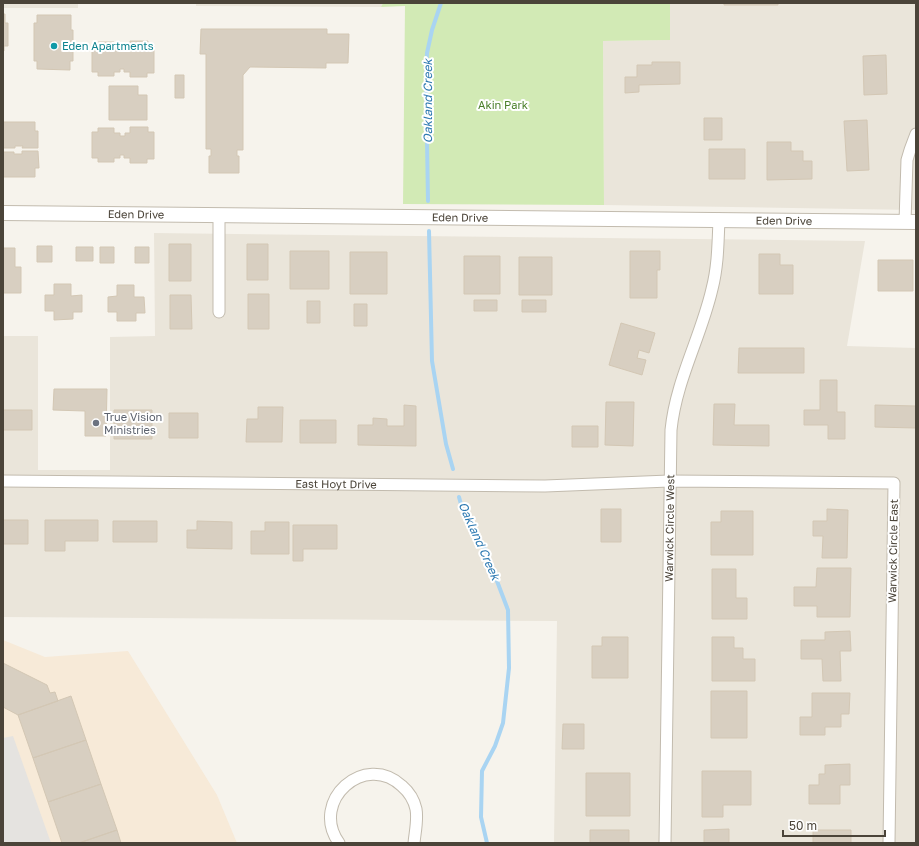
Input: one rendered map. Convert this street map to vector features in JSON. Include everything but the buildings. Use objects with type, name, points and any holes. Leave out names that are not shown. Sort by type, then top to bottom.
[{"type":"street","points":[[910,222],[907,160],[916,134]]},
{"type":"street","name":"Eden Drive","points":[[3,213],[910,222]]},
{"type":"street","points":[[219,312],[220,215]]},
{"type":"street","name":"Warwick Circle West","points":[[664,843],[669,481],[672,417],[684,370],[712,289],[718,255],[719,219]]},
{"type":"street","name":"East Hoyt Drive","points":[[3,481],[545,486],[669,481]]},
{"type":"street","name":"Warwick Circle East","points":[[669,481],[894,483],[889,843]]},
{"type":"street","points":[[339,843],[331,824],[331,813],[336,797],[341,789],[351,781],[374,774],[384,775],[399,782],[411,796],[416,809],[414,843]]},
{"type":"shaded area","points":[[3,3],[78,3],[78,8],[3,8]]},
{"type":"shaded area","points":[[196,3],[383,3],[381,7],[196,6]]},
{"type":"shaded area","points":[[670,3],[916,3],[916,210],[604,205],[603,41],[670,40]]},
{"type":"shaded area","points":[[154,233],[865,241],[847,346],[916,348],[916,843],[554,843],[557,621],[3,617],[3,336],[38,336],[38,470],[110,470],[110,337],[155,336]]},
{"type":"shaded area","points":[[3,640],[45,657],[128,651],[217,795],[237,843],[3,843]]},
{"type":"shaded area","points":[[13,736],[51,843],[3,843],[3,738]]},
{"type":"green space","name":"Akin Park","points":[[383,3],[670,3],[670,40],[603,41],[604,205],[403,204],[405,6],[381,7]]},
{"type":"waterway","name":"Oakland Creek","points":[[428,201],[427,53],[432,30],[441,3]]},
{"type":"waterway","name":"Oakland Creek","points":[[429,231],[432,361],[446,444],[453,469]]},
{"type":"waterway","name":"Oakland Creek","points":[[459,497],[462,508],[484,547],[508,610],[509,668],[503,723],[495,746],[482,771],[481,817],[487,843]]},
{"type":"place","name":"Eden Apartments","points":[[54,46]]},
{"type":"place","name":"True Vision Ministries","points":[[96,423]]}]
